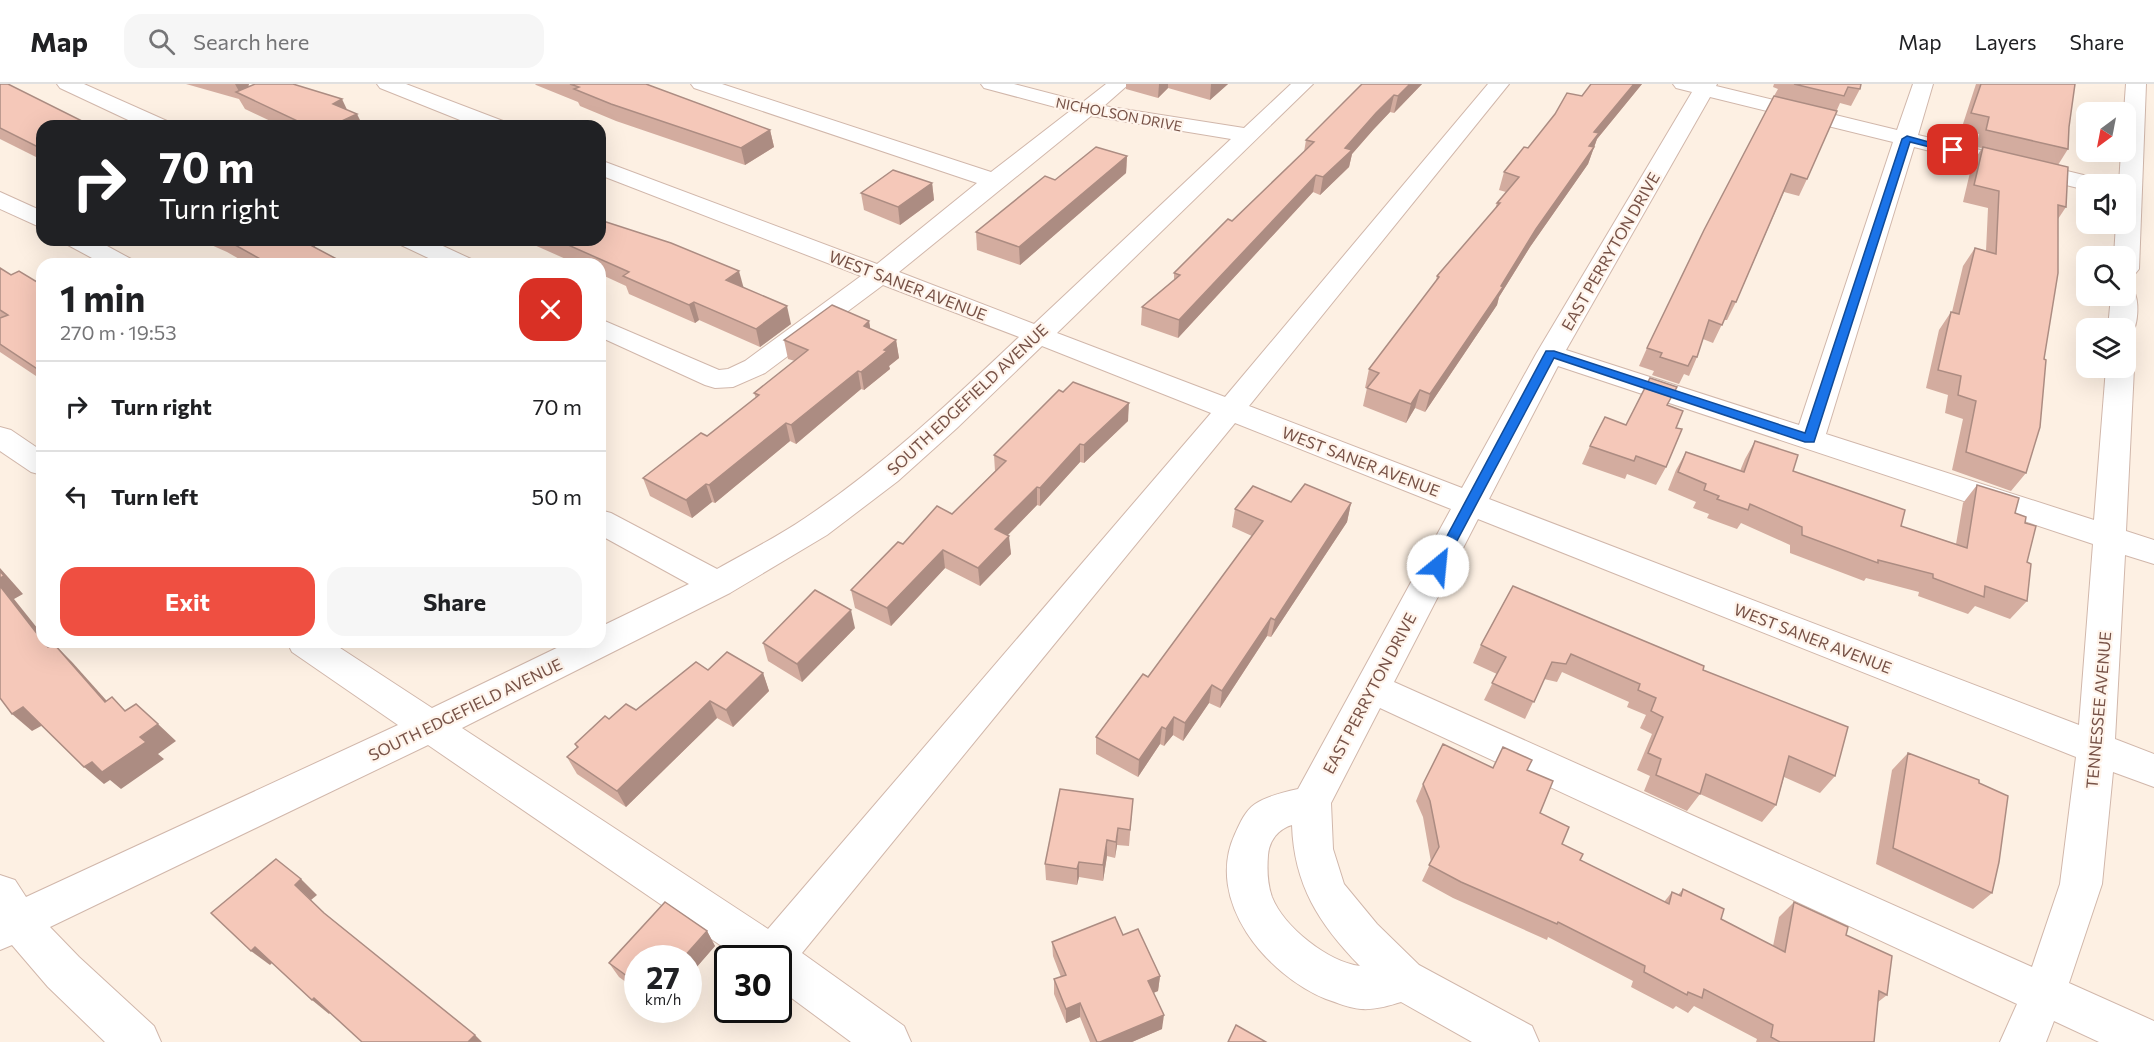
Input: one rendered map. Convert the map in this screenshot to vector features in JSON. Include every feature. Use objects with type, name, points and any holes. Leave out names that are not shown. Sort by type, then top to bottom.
[{"type":"street","points":[[67,84],[146,120]]},
{"type":"street","points":[[387,84],[480,120]]},
{"type":"street","points":[[701,84],[994,181]]},
{"type":"street","name":"NICHOLSON DRIVE","points":[[992,84],[1086,110],[1162,125],[1249,135]]},
{"type":"street","points":[[606,330],[715,379],[733,378],[755,367],[881,274],[994,181],[1119,84]]},
{"type":"street","name":"SOUTH EDGEFIELD AVENUE","points":[[606,640],[718,584],[816,526],[887,473],[947,421],[1303,84]]},
{"type":"street","points":[[786,945],[1499,84]]},
{"type":"street","points":[[1809,439],[1923,84]]},
{"type":"street","points":[[2129,174],[2136,84]]},
{"type":"street","points":[[1697,86],[2076,180]]},
{"type":"street","name":"EAST PERRYTON DRIVE","points":[[1311,802],[1550,354],[1697,86]]},
{"type":"street","name":"WEST SANER AVENUE","points":[[606,169],[1038,335],[2154,771]]},
{"type":"street","points":[[2136,195],[2154,200]]},
{"type":"street","points":[[0,199],[36,218]]},
{"type":"street","points":[[88,246],[111,258]]},
{"type":"street","points":[[423,246],[449,258]]},
{"type":"street","points":[[1550,354],[2154,552]]},
{"type":"street","name":"TENNESSEE AVENUE","points":[[2023,1042],[2044,994],[2081,884],[2096,748],[2119,378]]},
{"type":"street","points":[[0,436],[36,461]]},
{"type":"street","points":[[606,524],[718,584]]},
{"type":"street","points":[[313,648],[756,945]]},
{"type":"street","name":"SOUTH EDGEFIELD AVENUE","points":[[6,915],[430,727],[589,648]]},
{"type":"street","points":[[1372,688],[2149,1042]]},
{"type":"street","points":[[1404,980],[1378,988],[1347,985],[1311,970],[1277,940],[1254,905],[1245,866],[1251,838],[1268,817],[1311,802],[1313,849],[1327,894],[1362,938],[1404,980],[1516,1042]]},
{"type":"street","points":[[6,915],[138,1042]]},
{"type":"street","points":[[792,971],[888,1042]]},
{"type":"building","points":[[0,84],[8,84],[80,120],[36,120],[36,146],[0,128]]},
{"type":"building","points":[[255,84],[293,84],[342,99],[333,104],[357,114],[344,120],[295,120],[236,92]]},
{"type":"building","points":[[570,84],[646,84],[770,130],[741,148],[611,104],[574,89],[579,87]]},
{"type":"building","points":[[1362,84],[1410,84],[1398,96],[1394,95],[1345,148],[1352,150],[1323,177],[1316,175],[1179,320],[1142,307],[1180,275],[1174,273],[1228,219],[1232,221],[1314,142],[1306,140]]},
{"type":"building","points":[[1591,84],[1634,84],[1594,132],[1599,133],[1589,146],[1594,147],[1536,229],[1501,286],[1503,287],[1430,394],[1420,390],[1411,404],[1367,388],[1379,373],[1369,369],[1439,277],[1437,276],[1500,203],[1497,203],[1519,177],[1504,172],[1524,147],[1528,148],[1555,114],[1567,93],[1582,96]]},
{"type":"building","points":[[1794,84],[1861,84],[1860,89],[1848,87],[1844,96]]},
{"type":"building","points":[[1981,84],[2075,84],[2068,149],[1986,130],[1989,117],[1971,113]]},
{"type":"building","points":[[1774,96],[1837,111],[1807,179],[1791,174],[1736,302],[1732,301],[1722,325],[1709,320],[1697,357],[1693,356],[1688,366],[1660,357],[1662,353],[1647,348],[1704,230]]},
{"type":"building","points":[[1096,147],[1127,156],[1019,247],[976,232],[1045,176],[1055,180]]},
{"type":"building","points":[[1983,147],[2068,167],[2066,207],[2058,205],[2058,273],[2044,359],[2046,360],[2040,427],[2026,473],[1966,452],[1976,401],[1958,395],[1961,376],[1938,370],[1951,312],[1959,314],[1975,248],[1996,254],[1999,191],[1974,185]]},
{"type":"building","points":[[893,170],[932,183],[898,207],[861,193]]},
{"type":"building","points":[[606,222],[671,243],[739,271],[726,280],[787,306],[756,329],[694,302],[689,305],[623,276],[629,272],[606,262],[606,258],[598,258],[570,246],[606,246]]},
{"type":"building","points":[[237,246],[312,246],[335,258],[258,258]]},
{"type":"building","points":[[0,268],[11,275],[19,271],[36,281],[36,368],[0,344],[0,318],[8,315],[0,310]]},
{"type":"building","points":[[832,305],[869,321],[864,326],[896,340],[884,350],[887,351],[861,372],[858,371],[791,425],[786,423],[709,485],[706,484],[686,500],[643,478],[701,433],[707,436],[759,395],[754,393],[808,350],[784,340]]},
{"type":"building","points":[[1650,378],[1677,387],[1667,405],[1683,411],[1676,428],[1682,429],[1666,467],[1636,456],[1634,461],[1590,446],[1605,417],[1626,425]]},
{"type":"building","points":[[1073,382],[1129,403],[1084,445],[1080,444],[1040,488],[1037,487],[995,529],[1009,536],[978,568],[943,550],[887,608],[851,590],[898,542],[903,544],[937,506],[952,514],[1006,461],[994,455],[1059,390],[1063,392]]},
{"type":"building","points":[[1755,441],[1798,455],[1793,471],[1905,510],[1901,526],[1967,548],[1977,485],[2019,498],[2015,513],[2026,517],[2025,523],[2036,526],[2027,562],[2031,564],[2027,601],[1985,586],[1984,597],[1933,578],[1933,574],[1878,560],[1878,563],[1802,535],[1802,527],[1750,504],[1748,510],[1717,499],[1719,496],[1704,490],[1706,484],[1678,472],[1686,452],[1744,472]]},
{"type":"building","points":[[1305,484],[1351,503],[1275,620],[1271,618],[1222,691],[1212,685],[1185,723],[1174,717],[1166,729],[1162,727],[1139,760],[1096,737],[1143,674],[1148,677],[1263,521],[1235,509],[1253,486],[1291,502]]},
{"type":"building","points":[[0,586],[36,632],[36,648],[58,648],[105,702],[112,697],[125,711],[136,704],[158,724],[140,737],[146,742],[102,772],[92,762],[84,767],[23,707],[12,714],[0,698]]},
{"type":"building","points":[[1513,586],[1704,666],[1703,670],[1848,727],[1835,776],[1789,756],[1776,805],[1706,774],[1700,794],[1656,775],[1661,759],[1648,753],[1663,717],[1651,711],[1656,698],[1638,690],[1640,684],[1571,654],[1566,664],[1552,662],[1534,702],[1492,683],[1506,657],[1481,645]]},
{"type":"building","points":[[815,590],[851,610],[797,664],[763,643]]},
{"type":"building","points":[[727,652],[763,673],[726,710],[710,701],[617,791],[567,757],[578,747],[575,744],[605,716],[609,719],[626,704],[636,710],[696,662],[708,670]]},
{"type":"building","points":[[1443,744],[1493,768],[1503,747],[1532,760],[1527,770],[1553,781],[1540,813],[1569,827],[1562,844],[1583,854],[1580,860],[1669,904],[1672,892],[1681,896],[1683,889],[1724,909],[1721,919],[1785,952],[1794,902],[1848,927],[1846,935],[1892,956],[1887,995],[1879,991],[1874,1042],[1780,1042],[1771,1037],[1773,1025],[1704,989],[1702,998],[1688,992],[1687,995],[1644,972],[1645,966],[1558,922],[1557,924],[1461,882],[1429,865],[1439,847],[1430,801],[1423,784]]},
{"type":"building","points":[[1908,753],[1979,780],[1979,783],[2008,796],[1999,862],[1992,893],[1893,848]]},
{"type":"building","points":[[1060,789],[1133,799],[1130,830],[1118,828],[1116,842],[1107,840],[1103,865],[1079,862],[1077,869],[1045,864]]},
{"type":"building","points":[[276,859],[301,879],[295,885],[324,913],[475,1035],[468,1042],[362,1042],[255,947],[251,951],[211,913]]},
{"type":"building","points":[[665,902],[707,931],[695,945],[626,945]]},
{"type":"building","points":[[1115,917],[1123,935],[1138,929],[1160,976],[1148,981],[1164,1015],[1097,1042],[1080,1003],[1066,1009],[1054,979],[1066,975],[1052,942]]},
{"type":"building","points":[[624,947],[624,974],[609,963]]},
{"type":"building","points":[[1236,1025],[1266,1042],[1228,1042]]},
{"type":"route","points":[[1438,566],[1550,354],[1809,439],[1907,139],[1953,150]]}]
